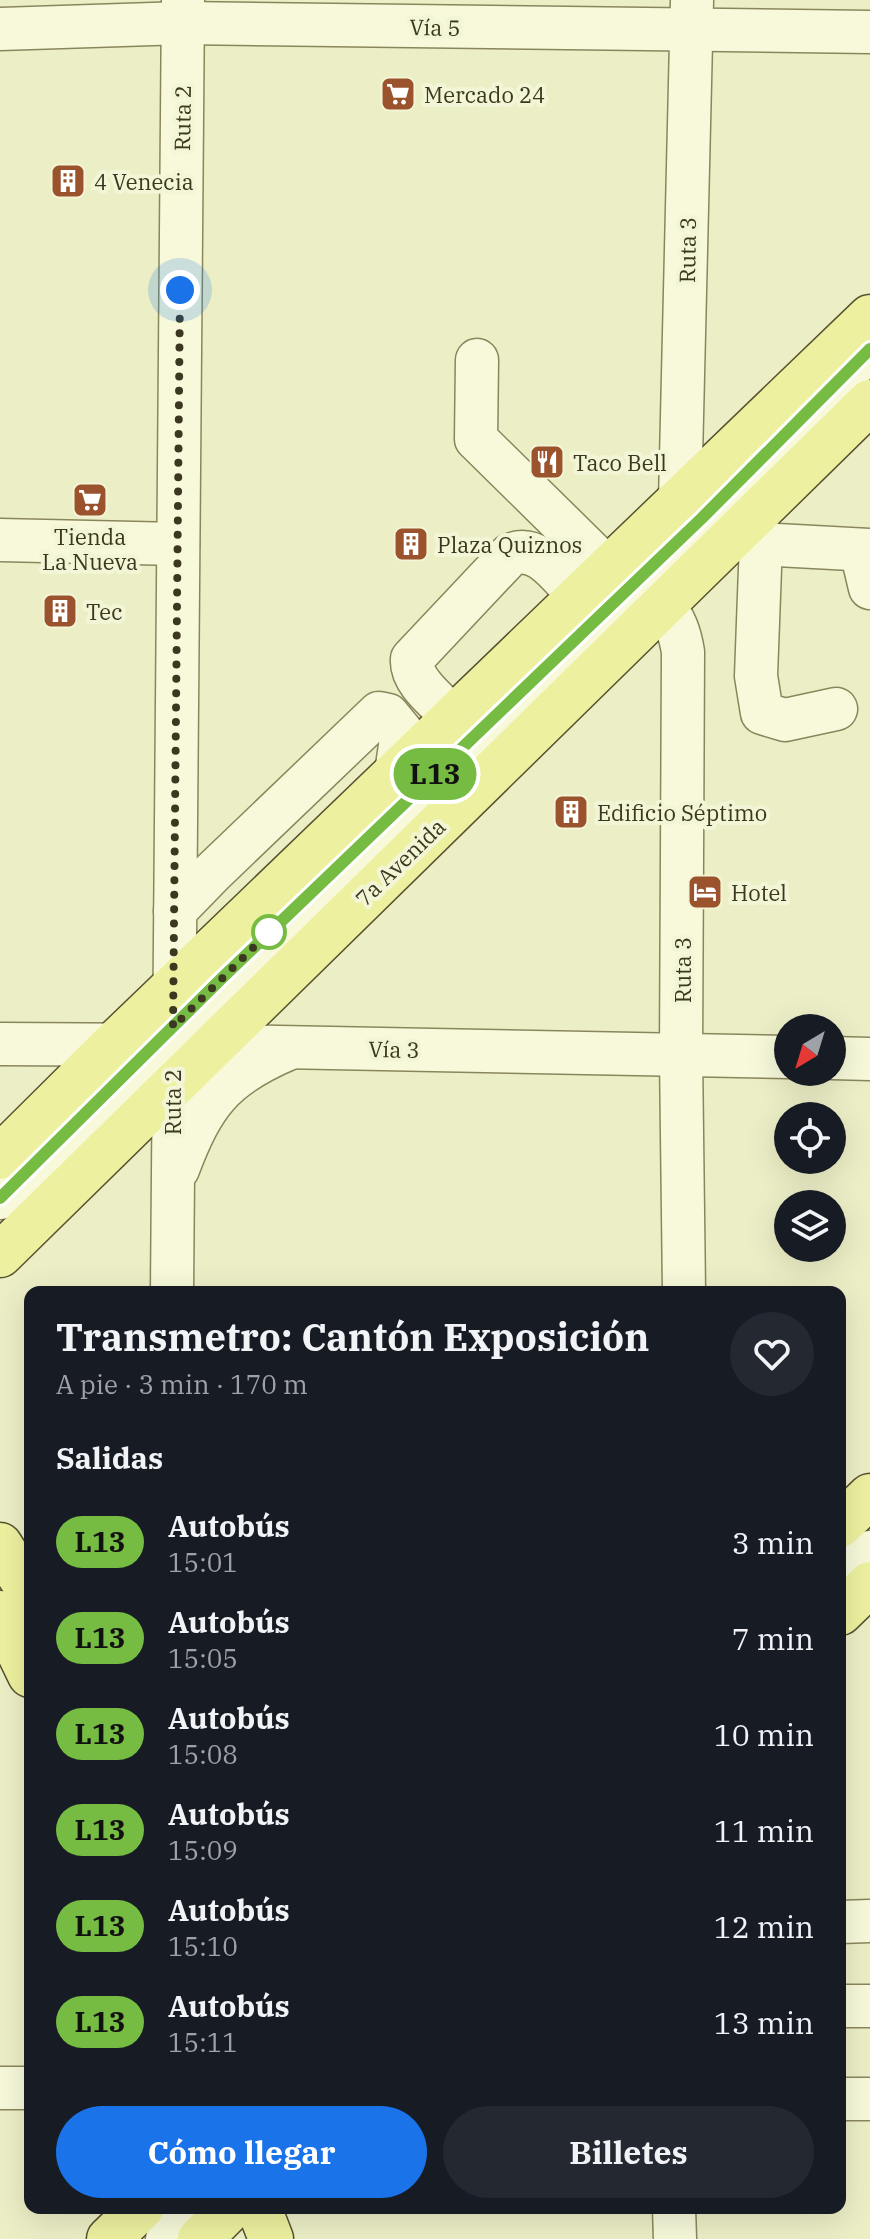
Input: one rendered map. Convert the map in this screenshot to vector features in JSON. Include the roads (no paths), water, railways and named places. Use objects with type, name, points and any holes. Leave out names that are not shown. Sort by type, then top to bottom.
[{"type":"main road","name":"7a Avenida","points":[[0,1255],[167,1040],[396,773],[870,317]]},
{"type":"main road","name":"7a Avenida","points":[[0,1157],[167,1040],[663,604],[752,533],[870,402]]},
{"type":"main road","points":[[846,1519],[870,1496]]},
{"type":"main road","points":[[0,1545],[24,1583]]},
{"type":"main road","points":[[846,1607],[870,1584]]},
{"type":"main road","points":[[0,1613],[24,1663]]},
{"type":"main road","points":[[109,2239],[135,2214]]},
{"type":"main road","points":[[221,2219],[271,2239]]},
{"type":"street","name":"Vía 5","points":[[0,29],[183,12],[692,15],[870,32]]},
{"type":"street","name":"Ruta 2","points":[[172,1286],[173,1181],[167,1040],[175,911],[160,726],[178,544],[183,12]]},
{"type":"street","name":"Ruta 3","points":[[680,500],[692,15]]},
{"type":"street","points":[[0,1198],[167,1040],[702,518],[870,349]]},
{"type":"street","points":[[477,360],[476,439],[594,583]]},
{"type":"street","points":[[836,709],[785,720],[762,713],[756,676],[752,533],[794,547],[867,562]]},
{"type":"street","points":[[0,540],[178,544]]},
{"type":"street","points":[[454,718],[418,680],[411,668],[412,659],[510,555],[521,550],[534,552],[594,583]]},
{"type":"street","name":"Ruta 3","points":[[663,604],[680,633],[683,652],[681,1055],[684,1286]]},
{"type":"street","points":[[175,911],[379,713],[388,715],[402,732],[396,773]]},
{"type":"street","name":"Vía 3","points":[[0,1044],[167,1040],[293,1047],[774,1057]]},
{"type":"street","points":[[173,1181],[202,1116],[214,1098],[244,1070],[293,1047]]},
{"type":"street","points":[[846,1058],[870,1059]]},
{"type":"street","points":[[846,1575],[870,1552]]},
{"type":"street","points":[[846,1922],[870,1921]]},
{"type":"street","points":[[846,2006],[870,2006]]},
{"type":"street","points":[[0,2088],[24,2088]]},
{"type":"street","points":[[846,2099],[870,2099]]},
{"type":"street","points":[[674,2214],[675,2239]]},
{"type":"street","points":[[167,2239],[221,2219]]},
{"type":"place","name":"Mercado 24","points":[[398,94]]},
{"type":"place","name":"4 Venecia","points":[[68,181]]},
{"type":"place","name":"Taco Bell","points":[[547,462]]},
{"type":"place","name":"Tienda La Nueva","points":[[90,500]]},
{"type":"place","name":"Plaza Quiznos","points":[[411,544]]},
{"type":"place","name":"Tec","points":[[60,611]]},
{"type":"place","name":"Edificio Séptimo","points":[[571,812]]},
{"type":"place","name":"Hotel","points":[[705,892]]}]
